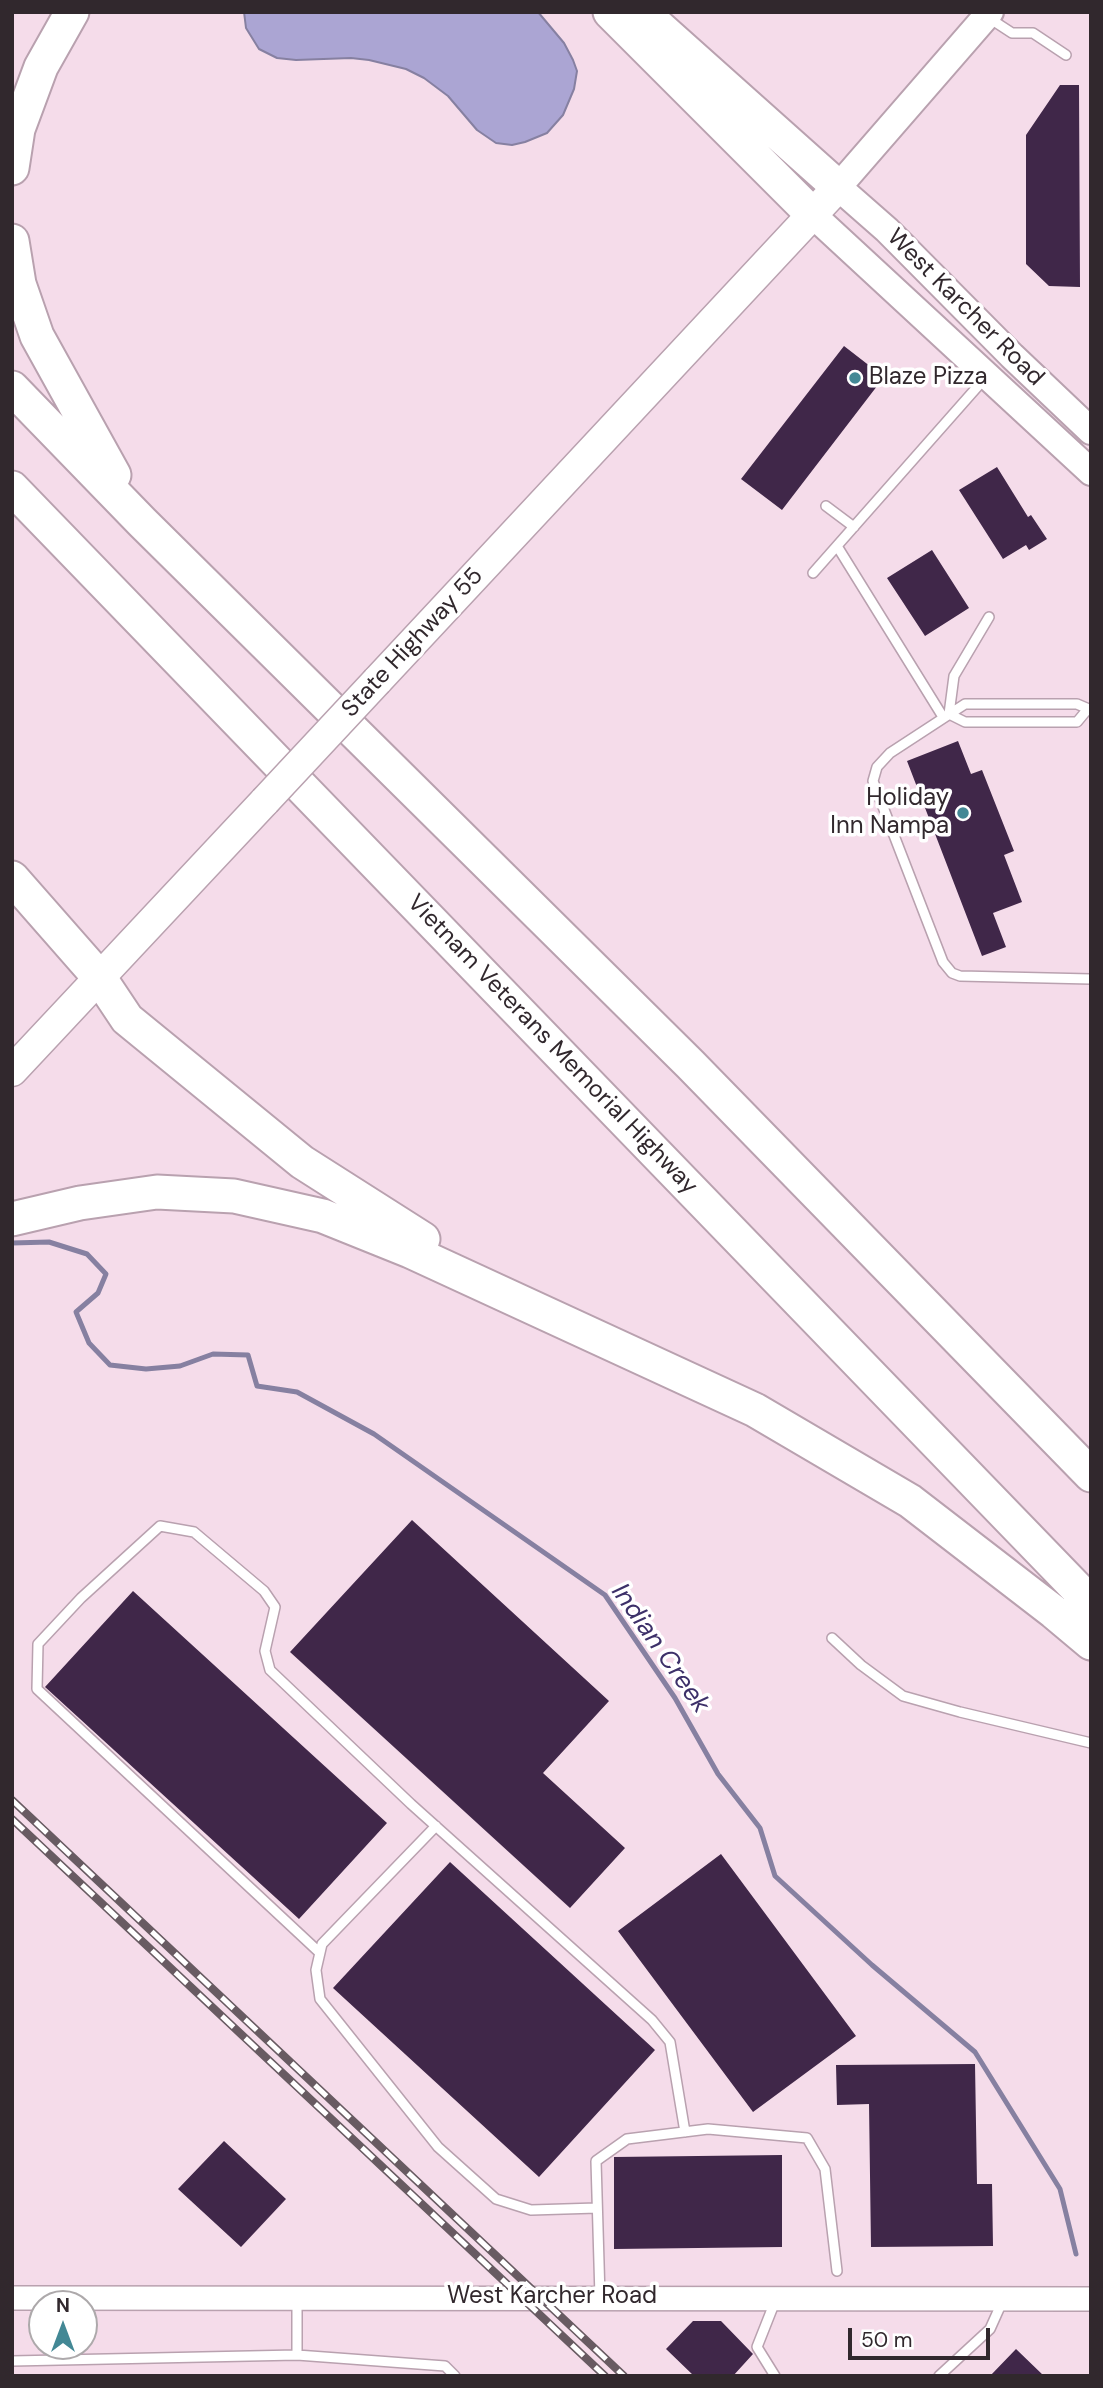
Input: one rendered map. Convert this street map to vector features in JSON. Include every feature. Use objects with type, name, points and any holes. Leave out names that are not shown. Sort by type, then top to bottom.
[{"type":"highway","points":[[12,167],[18,129],[41,67],[72,12]]},
{"type":"highway","points":[[610,12],[813,215]]},
{"type":"highway","points":[[642,12],[838,187]]},
{"type":"highway","name":"State Highway 55","points":[[12,1071],[838,187]]},
{"type":"highway","points":[[12,242],[19,284],[37,336],[142,523]]},
{"type":"highway","points":[[12,388],[142,523],[690,1064],[1091,1475]]},
{"type":"highway","name":"Vietnam Veterans Memorial Highway","points":[[12,488],[1091,1603]]},
{"type":"highway","points":[[12,878],[99,977],[127,1019],[302,1162],[417,1237],[755,1410],[910,1501],[1091,1643]]},
{"type":"highway","points":[[12,1219],[80,1203],[157,1192],[234,1196],[323,1216],[410,1251],[755,1410]]},
{"type":"main road","points":[[838,187],[989,15]]},
{"type":"main road","name":"West Karcher Road","points":[[838,187],[887,230],[1091,431]]},
{"type":"main road","name":"West Karcher Road","points":[[813,215],[1091,472]]},
{"type":"street","name":"West Karcher Road","points":[[12,2298],[1091,2299]]},
{"type":"lane","points":[[989,15],[1012,33],[1032,33],[1066,55]]},
{"type":"lane","points":[[813,573],[987,376]]},
{"type":"lane","points":[[826,506],[853,527]]},
{"type":"lane","points":[[837,546],[946,715],[965,722],[1077,722],[1089,710],[1077,704],[965,704],[946,715],[890,753],[877,767],[873,781],[943,962],[952,973],[960,976],[1091,979]]},
{"type":"lane","points":[[946,715],[954,676],[989,617]]},
{"type":"lane","points":[[320,1953],[37,1689],[38,1644],[81,1598],[160,1526],[194,1532],[264,1591],[275,1607],[265,1651],[270,1670],[436,1826],[652,2020],[670,2042],[685,2132]]},
{"type":"lane","points":[[832,1638],[861,1665],[902,1696],[1091,1743]]},
{"type":"lane","points":[[436,1826],[322,1944],[316,1970],[320,1999],[438,2147],[496,2199],[531,2210],[597,2208]]},
{"type":"lane","points":[[600,2297],[596,2161],[627,2139],[708,2129],[807,2138],[825,2169],[837,2272]]},
{"type":"lane","points":[[775,2376],[757,2347],[776,2297]]},
{"type":"lane","points":[[297,2298],[297,2356]]},
{"type":"lane","points":[[939,2376],[990,2329],[1003,2298]]},
{"type":"lane","points":[[12,2361],[297,2356],[445,2367],[455,2376]]},
{"type":"shaded area","points":[[244,12],[538,12],[564,43],[573,60],[577,71],[574,89],[563,115],[547,133],[512,145],[496,143],[477,130],[448,96],[424,78],[406,69],[351,58],[277,58],[259,49],[246,28]]},
{"type":"building","points":[[1060,85],[1079,85],[1080,287],[1049,286],[1026,264],[1026,135]]},
{"type":"building","points":[[844,346],[884,377],[782,510],[741,479]]},
{"type":"building","points":[[997,467],[1028,517],[1031,515],[1047,539],[1029,550],[1026,545],[1003,559],[959,490]]},
{"type":"building","points":[[932,550],[969,608],[925,636],[887,578]]},
{"type":"building","name":"Holiday Inn Nampa","points":[[958,741],[971,774],[982,770],[1014,851],[1004,855],[1022,902],[993,913],[1006,947],[982,956],[907,761]]},
{"type":"building","points":[[412,1520],[609,1701],[543,1773],[625,1848],[570,1908],[290,1652]]},
{"type":"building","points":[[133,1591],[387,1823],[299,1919],[45,1687]]},
{"type":"building","points":[[721,1854],[856,2036],[753,2112],[618,1931]]},
{"type":"building","points":[[450,1862],[655,2050],[539,2177],[333,1988]]},
{"type":"building","points":[[975,2064],[977,2184],[992,2184],[993,2246],[871,2247],[869,2104],[837,2105],[836,2065]]},
{"type":"building","points":[[224,2141],[286,2199],[241,2247],[178,2189]]},
{"type":"building","points":[[782,2155],[782,2247],[614,2249],[614,2157]]},
{"type":"building","points":[[693,2321],[721,2321],[753,2354],[733,2376],[694,2376],[666,2349]]},
{"type":"building","points":[[1016,2349],[1044,2376],[990,2376]]},
{"type":"waterway","name":"Indian Creek","points":[[12,1243],[49,1242],[87,1254],[106,1274],[98,1293],[76,1312],[89,1343],[110,1365],[146,1369],[180,1366],[213,1354],[248,1355],[257,1386],[297,1392],[374,1434],[605,1595],[675,1698],[718,1774],[760,1828],[775,1876],[872,1965],[975,2052],[1060,2189],[1076,2254]]},
{"type":"railway","points":[[12,1800],[624,2376]]},
{"type":"railway","points":[[12,1819],[605,2376]]},
{"type":"place","name":"Blaze Pizza","points":[[855,378]]},
{"type":"place","name":"Holiday Inn Nampa","points":[[963,813]]}]
